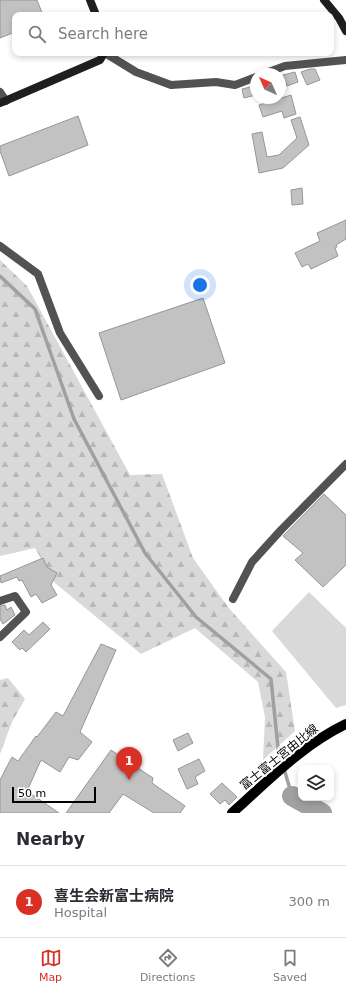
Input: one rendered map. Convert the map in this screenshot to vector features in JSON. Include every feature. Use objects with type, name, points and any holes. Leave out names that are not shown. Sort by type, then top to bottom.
[{"type":"main road","name":"富士富士宮由比線","points":[[232,813],[288,764],[319,740],[346,724]]},
{"type":"street","points":[[90,0],[95,12]]},
{"type":"street","points":[[324,0],[339,18],[346,31]]},
{"type":"street","points":[[0,92],[3,102],[100,60],[103,56]]},
{"type":"street","points":[[110,56],[136,72],[171,85],[216,82],[235,85],[250,79]]},
{"type":"street","points":[[280,68],[285,66],[346,60]]},
{"type":"street","points":[[0,246],[38,274],[60,334],[99,396]]},
{"type":"street","points":[[233,599],[252,562],[281,530],[346,464]]},
{"type":"street","points":[[0,602],[15,596],[26,612],[0,637]]},
{"type":"green space","points":[[0,260],[27,286],[130,475],[162,474],[193,558],[228,607],[286,672],[295,731],[263,760],[265,717],[258,682],[195,628],[141,654],[55,583],[35,548],[0,556]]},
{"type":"green space","points":[[309,592],[346,628],[346,705],[336,708],[272,631]]},
{"type":"green space","points":[[8,678],[25,699],[12,722],[0,754],[0,680]]},
{"type":"building","points":[[0,0],[37,0],[42,12],[12,12],[12,33],[0,38]]},
{"type":"building","points":[[315,69],[320,80],[307,85],[301,72]]},
{"type":"building","points":[[295,72],[298,82],[287,86],[286,74]]},
{"type":"building","points":[[250,87],[250,96],[244,98],[242,89]]},
{"type":"building","points":[[291,95],[296,114],[284,118],[282,111],[263,117],[259,105],[286,104],[286,97]]},
{"type":"building","points":[[78,116],[88,145],[9,176],[0,151],[0,146]]},
{"type":"building","points":[[300,117],[309,145],[283,168],[259,173],[252,134],[262,132],[267,157],[279,155],[297,138],[291,120]]},
{"type":"building","points":[[302,188],[303,204],[292,205],[291,190]]},
{"type":"building","points":[[346,220],[346,239],[336,245],[337,247],[335,248],[338,256],[311,269],[308,264],[302,267],[295,253],[320,241],[317,233]]},
{"type":"building","points":[[203,298],[225,363],[121,400],[99,333]]},
{"type":"building","points":[[324,494],[346,515],[346,565],[323,587],[295,560],[303,553],[283,536]]},
{"type":"building","points":[[43,558],[47,567],[57,573],[51,585],[57,595],[42,603],[36,594],[31,597],[22,580],[19,581],[17,577],[1,583],[0,576]]},
{"type":"building","points":[[5,605],[7,610],[11,607],[15,615],[3,624],[0,619],[0,606]]},
{"type":"building","points":[[43,622],[50,629],[26,652],[22,648],[20,650],[12,642],[24,630],[29,635]]},
{"type":"building","points":[[101,644],[116,650],[80,732],[92,742],[78,760],[69,757],[60,772],[41,760],[27,791],[59,813],[0,813],[0,780],[12,757],[18,761],[56,712],[63,716]]},
{"type":"building","points":[[188,733],[193,743],[178,751],[173,740]]},
{"type":"building","points":[[111,750],[153,778],[152,783],[185,806],[180,813],[154,813],[123,794],[109,813],[66,813]]},
{"type":"building","points":[[199,759],[205,771],[195,777],[198,784],[187,789],[178,769]]},
{"type":"building","points":[[222,783],[237,797],[229,805],[225,800],[220,804],[210,794]]},
{"type":"waterway","points":[[0,276],[35,309],[74,419],[145,553],[196,617],[271,679],[278,748],[292,796]]},
{"type":"waterway","points":[[292,796],[322,813]]},
{"type":"place","name":"喜生会新富士病院","points":[[129,780]]}]
